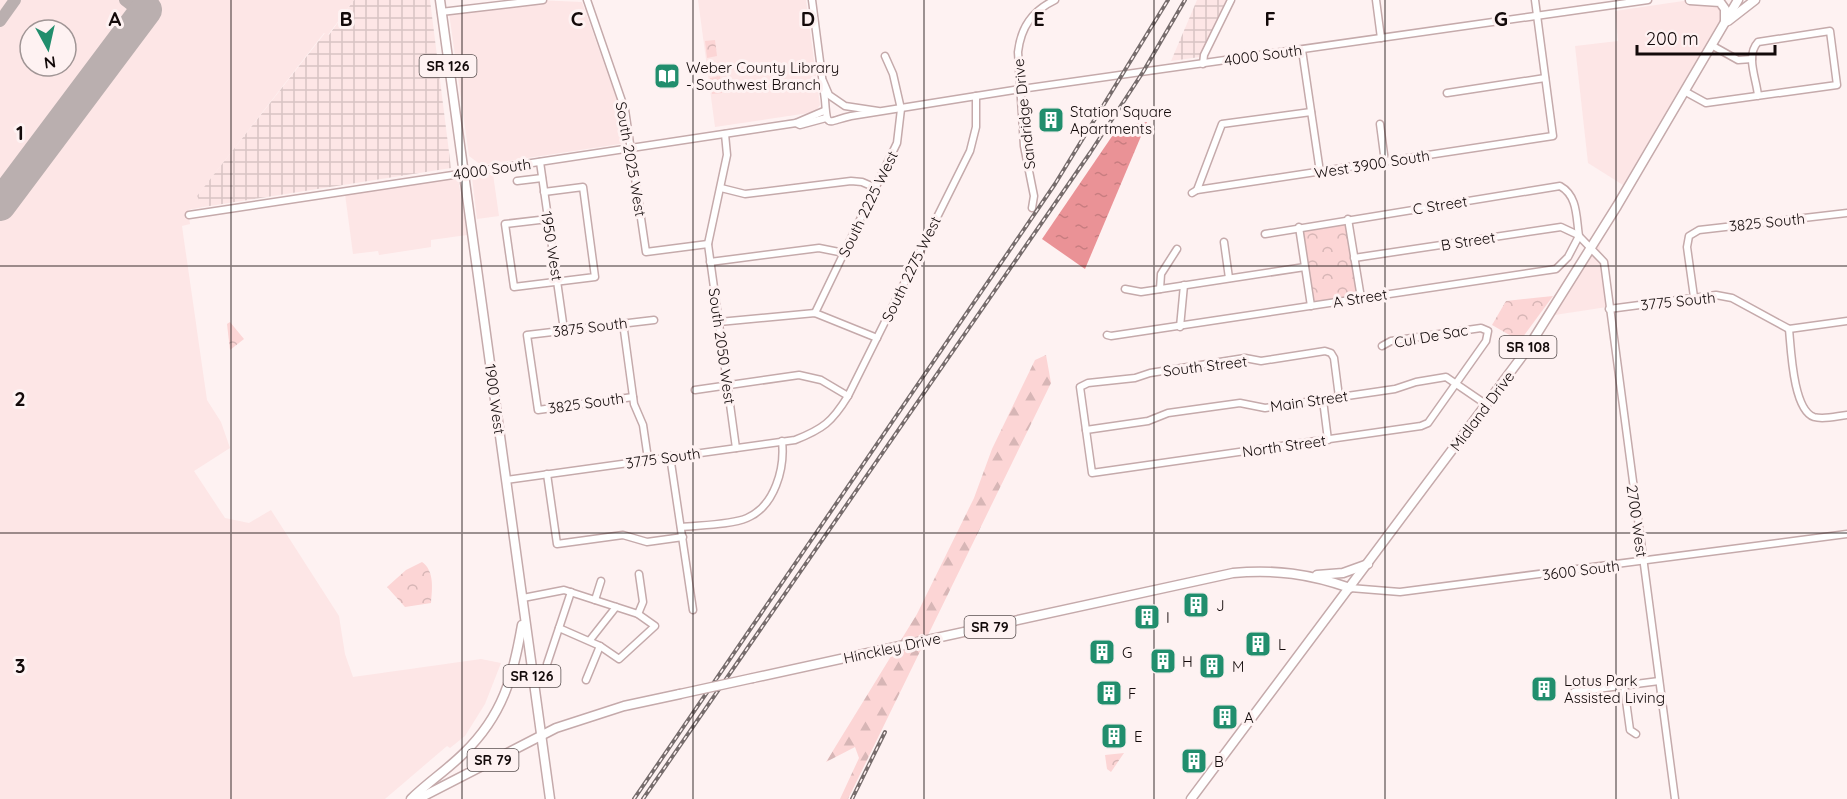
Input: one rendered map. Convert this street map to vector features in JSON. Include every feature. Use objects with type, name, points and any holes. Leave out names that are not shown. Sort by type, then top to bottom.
[{"type":"main road","name":"1900 West","points":[[440,0],[549,799]]},
{"type":"main road","points":[[1690,0],[1720,2],[1725,9],[1725,23]]},
{"type":"main road","name":"Midland Drive","points":[[1191,799],[1526,351],[1686,92],[1738,0]]},
{"type":"main road","points":[[1725,23],[1755,0]]},
{"type":"main road","points":[[1313,576],[1343,573],[1368,564]]},
{"type":"main road","name":"Hinckley Drive","points":[[418,799],[448,786],[510,750],[589,716],[680,694],[1233,573],[1259,570],[1313,576],[1350,588]]},
{"type":"main road","points":[[411,799],[469,748],[498,711],[514,671],[524,616]]},
{"type":"main road","name":"Hinckley Drive","points":[[433,799],[448,786]]},
{"type":"street","points":[[441,12],[543,0]]},
{"type":"street","name":"South 2025 West","points":[[587,0],[625,110],[646,252],[708,244]]},
{"type":"street","points":[[812,0],[826,118],[834,122],[844,118],[845,106],[829,95],[823,81]]},
{"type":"street","name":"Sandridge Drive","points":[[1032,208],[1034,196],[1024,146],[1018,65],[1020,39],[1030,18],[1055,0]]},
{"type":"street","points":[[1203,63],[1204,55],[1231,0]]},
{"type":"street","points":[[1376,0],[1382,38]]},
{"type":"street","points":[[1447,93],[1545,78],[1535,0]]},
{"type":"street","name":"4000 South","points":[[844,118],[1020,89],[1302,50],[1537,15],[1608,2],[1648,0]]},
{"type":"street","points":[[1686,92],[1706,103],[1758,96],[1837,85],[1830,31],[1761,40],[1755,45],[1752,59],[1758,96]]},
{"type":"street","points":[[1713,46],[1738,60],[1752,59]]},
{"type":"street","points":[[1302,50],[1320,172]]},
{"type":"street","name":"South 2225 West","points":[[815,313],[897,143],[901,109],[893,74],[885,56]]},
{"type":"street","name":"West 3900 South","points":[[1311,112],[1222,124],[1195,192],[1553,136],[1545,78]]},
{"type":"street","name":"South 2275 West","points":[[819,430],[834,417],[848,396],[970,151],[976,127],[976,96]]},
{"type":"street","points":[[825,108],[835,100]]},
{"type":"street","name":"4000 South","points":[[845,106],[878,111]]},
{"type":"street","name":"4000 South","points":[[189,215],[796,123],[825,108]]},
{"type":"street","name":"4000 South","points":[[796,123],[800,125],[826,118]]},
{"type":"street","points":[[1380,124],[1385,162]]},
{"type":"street","name":"South 2050 West","points":[[725,134],[728,155],[708,244],[736,447]]},
{"type":"street","name":"1950 West","points":[[540,162],[564,330]]},
{"type":"street","points":[[517,182],[542,178]]},
{"type":"street","points":[[721,188],[745,194],[851,181],[862,182],[876,188]]},
{"type":"street","name":"C Street","points":[[1265,234],[1560,186],[1569,191],[1574,200],[1579,236]]},
{"type":"street","points":[[544,192],[583,188],[595,277],[514,287],[505,224],[548,219]]},
{"type":"street","name":"3825 South","points":[[1694,297],[1687,247],[1689,236],[1699,230],[1847,213]]},
{"type":"street","points":[[1348,219],[1360,298]]},
{"type":"street","name":"B Street","points":[[1354,258],[1561,226],[1571,229],[1579,236]]},
{"type":"street","points":[[1299,227],[1311,306]]},
{"type":"street","points":[[1579,236],[1592,247]]},
{"type":"street","name":"A Street","points":[[1107,334],[1112,336],[1180,327],[1556,269],[1568,257],[1579,236]]},
{"type":"street","points":[[1224,243],[1228,278]]},
{"type":"street","name":"2700 West","points":[[1592,247],[1604,262],[1675,799]]},
{"type":"street","points":[[710,262],[819,248],[844,253]]},
{"type":"street","points":[[1160,289],[1161,274],[1177,249]]},
{"type":"street","points":[[1125,289],[1141,292],[1305,267]]},
{"type":"street","points":[[1180,327],[1184,285]]},
{"type":"street","name":"3775 South","points":[[1609,309],[1694,297],[1732,298],[1789,329]]},
{"type":"street","points":[[719,322],[815,313],[877,338]]},
{"type":"street","name":"3875 South","points":[[538,410],[527,335],[654,320]]},
{"type":"street","points":[[1847,321],[1789,329],[1800,403],[1809,414],[1822,418],[1847,415]]},
{"type":"street","points":[[623,323],[633,397],[643,425],[648,459]]},
{"type":"street","name":"Cul De Sac","points":[[1382,346],[1391,341],[1481,328],[1488,331],[1486,341],[1454,383]]},
{"type":"street","name":"South Street","points":[[1086,430],[1080,387],[1088,383],[1135,378],[1150,373],[1245,358],[1261,361],[1325,351],[1332,353],[1339,397]]},
{"type":"street","points":[[695,390],[799,375],[821,380],[848,396]]},
{"type":"street","name":"Main Street","points":[[1086,430],[1148,421],[1168,413],[1240,403],[1264,408],[1395,389],[1416,382],[1446,377],[1487,405]]},
{"type":"street","name":"North Street","points":[[1086,430],[1092,473],[1421,426],[1428,423],[1454,383]]},
{"type":"street","name":"3825 South","points":[[538,410],[633,397]]},
{"type":"street","points":[[1323,400],[1328,440]]},
{"type":"street","name":"3775 South","points":[[506,480],[782,441],[819,430]]},
{"type":"street","points":[[681,527],[746,518],[762,507],[779,477],[784,458],[782,441]]},
{"type":"street","points":[[670,456],[693,610]]},
{"type":"street","points":[[547,474],[556,544],[623,535],[647,542],[682,537]]},
{"type":"street","name":"3600 South","points":[[1350,588],[1400,592],[1847,534]]},
{"type":"street","points":[[638,614],[643,603],[639,574]]},
{"type":"street","points":[[595,600],[601,580]]},
{"type":"street","points":[[523,598],[564,590],[638,614],[655,626],[619,660],[590,640],[559,628]]},
{"type":"street","points":[[547,664],[571,592]]},
{"type":"street","points":[[590,640],[616,607]]},
{"type":"street","points":[[586,680],[600,646]]},
{"type":"street","points":[[1574,692],[1659,681]]},
{"type":"street","points":[[1624,686],[1630,730],[1636,734]]},
{"type":"shaded area","points":[[0,0],[354,0],[328,35],[324,33],[198,195],[203,207],[188,210],[190,224],[182,226],[207,400],[221,422],[230,448],[194,471],[225,518],[249,523],[271,510],[339,616],[345,654],[353,677],[481,659],[501,663],[485,704],[465,736],[450,748],[447,746],[385,799],[0,799]]},
{"type":"shaded area","points":[[354,0],[430,0],[451,168],[203,207],[197,196],[325,33],[329,35]]},
{"type":"shaded area","points":[[536,0],[582,2],[620,108],[626,143],[481,165],[469,156],[449,13]]},
{"type":"shaded area","points":[[698,0],[806,0],[820,105],[815,112],[715,127]]},
{"type":"shaded area","points":[[1197,0],[1228,0],[1200,57],[1171,61]]},
{"type":"shaded area","points":[[1690,0],[1720,0],[1727,8],[1623,185],[1588,163],[1575,46],[1618,41],[1615,11]]},
{"type":"shaded area","points":[[493,174],[499,216],[477,219],[472,178]]},
{"type":"shaded area","points":[[458,178],[467,235],[431,240],[431,247],[379,255],[378,251],[353,254],[345,194]]},
{"type":"shaded area","points":[[1599,241],[1607,307],[1548,316]]},
{"type":"green space","points":[[715,40],[717,56],[707,58],[705,41]]},
{"type":"green space","points":[[720,76],[722,93],[712,94],[710,78]]},
{"type":"green space","points":[[1348,222],[1359,297],[1312,303],[1301,229]]},
{"type":"green space","points":[[1553,296],[1520,341],[1492,325],[1506,301]]},
{"type":"green space","points":[[230,322],[244,339],[230,350],[227,324]]},
{"type":"green space","points":[[1046,355],[1051,383],[848,799],[840,799],[859,758],[855,747],[826,762],[917,614],[974,498],[992,449],[1035,360]]},
{"type":"green space","points":[[422,562],[431,576],[431,603],[405,607],[387,587],[406,570]]},
{"type":"green space","points":[[1124,753],[1111,772],[1107,769],[1105,755]]},
{"type":"water","points":[[1147,122],[1085,269],[1042,239],[1119,126]]},
{"type":"taxiway","points":[[0,21],[15,0]]},
{"type":"taxiway","points":[[125,0],[143,14]]},
{"type":"runway","points":[[0,205],[146,10]]},
{"type":"railway","points":[[634,799],[1055,184],[1168,0]]},
{"type":"railway","points":[[643,799],[1090,153],[1143,72],[1185,0]]},
{"type":"railway","points":[[852,799],[885,732]]},
{"type":"place","name":"Weber County Library - Southwest Branch","points":[[667,76]]},
{"type":"place","name":"Station Square Apartments","points":[[1051,120]]},
{"type":"place","name":"J","points":[[1196,605]]},
{"type":"place","name":"I","points":[[1147,617]]},
{"type":"place","name":"L","points":[[1258,644]]},
{"type":"place","name":"G","points":[[1102,652]]},
{"type":"place","name":"H","points":[[1163,661]]},
{"type":"place","name":"M","points":[[1212,666]]},
{"type":"place","name":"Lotus Park Assisted Living","points":[[1544,689]]},
{"type":"place","name":"F","points":[[1109,693]]},
{"type":"place","name":"A","points":[[1225,717]]},
{"type":"place","name":"E","points":[[1114,736]]},
{"type":"place","name":"B","points":[[1194,761]]}]
